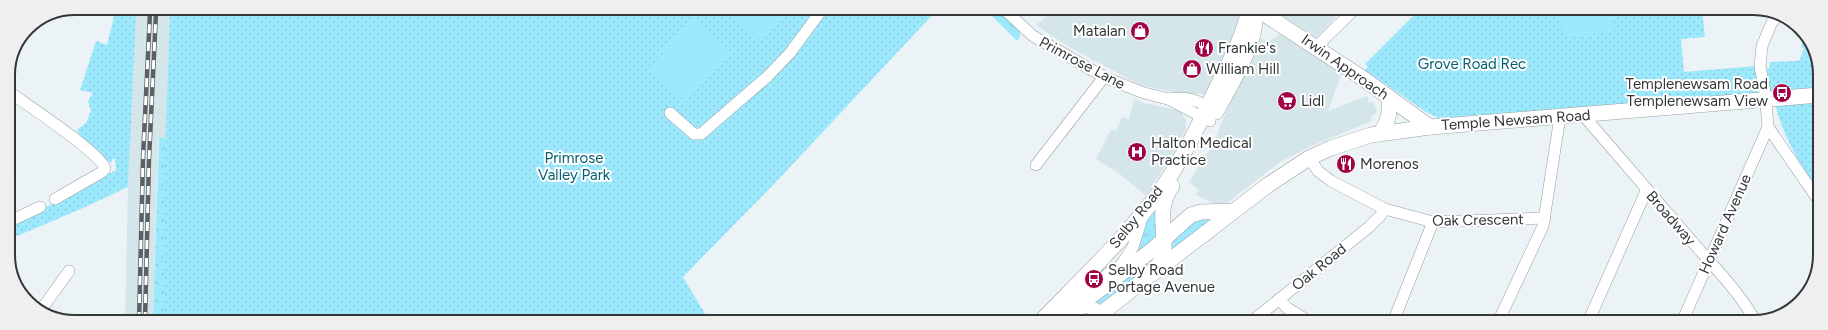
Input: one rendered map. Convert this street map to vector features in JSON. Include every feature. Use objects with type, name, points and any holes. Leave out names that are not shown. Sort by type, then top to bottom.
[{"type":"street","points":[[670,113],[694,134],[701,134],[767,77],[790,52],[818,15]]},
{"type":"street","name":"Primrose Lane","points":[[1012,15],[1033,36],[1104,77],[1135,90],[1168,99],[1209,114]]},
{"type":"street","name":"Selby Road","points":[[1047,315],[1166,195],[1209,114],[1240,39],[1247,15]]},
{"type":"street","name":"Selby Road","points":[[1209,114],[1232,82],[1252,38],[1255,20],[1254,15]]},
{"type":"street","name":"Irwin Approach","points":[[1266,15],[1318,47],[1430,127]]},
{"type":"street","points":[[1318,47],[1325,38],[1349,15]]},
{"type":"street","points":[[1775,19],[1772,22],[1762,46],[1760,66],[1766,98],[1768,127],[1813,192]]},
{"type":"street","points":[[1036,165],[1104,77]]},
{"type":"street","name":"Temple Newsam Road","points":[[1152,274],[1274,181],[1309,158],[1346,142],[1379,134],[1430,127],[1560,117],[1766,98],[1813,95]]},
{"type":"street","points":[[15,96],[88,150],[107,168],[55,199]]},
{"type":"street","points":[[1379,134],[1390,116],[1389,98]]},
{"type":"street","name":"Broadway","points":[[1583,115],[1729,283],[1747,305],[1752,315]]},
{"type":"street","points":[[1501,315],[1541,234],[1545,218],[1560,117]]},
{"type":"street","name":"Howard Avenue","points":[[1685,315],[1768,127]]},
{"type":"street","name":"Oak Crescent","points":[[1309,158],[1324,178],[1385,208],[1433,222],[1545,218]]},
{"type":"street","points":[[1591,315],[1647,189]]},
{"type":"street","points":[[15,219],[40,207]]},
{"type":"street","points":[[1056,315],[1093,284],[1120,265],[1133,247],[1153,207]]},
{"type":"street","name":"Selby Road","points":[[1103,315],[1152,274],[1163,257],[1164,238],[1153,207]]},
{"type":"street","name":"Oak Road","points":[[1259,315],[1369,227],[1380,216],[1385,208]]},
{"type":"street","points":[[1164,238],[1196,212],[1234,211]]},
{"type":"street","points":[[1397,315],[1433,222]]},
{"type":"street","name":"Selby Road","points":[[1067,315],[1152,250],[1164,238]]},
{"type":"street","points":[[1124,260],[1152,250]]},
{"type":"street","points":[[44,306],[69,271]]},
{"type":"street","points":[[1279,299],[1287,308],[1298,315]]},
{"type":"street","points":[[1071,315],[1084,308],[1095,308],[1097,315]]},
{"type":"shaded area","points":[[135,15],[170,15],[166,138],[158,138],[153,315],[125,315],[128,187]]},
{"type":"shaded area","points":[[1048,15],[1241,15],[1215,81],[1205,94],[1177,93],[1140,85],[1069,47],[1036,25]]},
{"type":"shaded area","points":[[1281,15],[1334,15],[1336,17],[1316,38]]},
{"type":"shaded area","points":[[1282,33],[1342,72],[1328,111],[1367,96],[1369,103],[1373,101],[1377,112],[1371,117],[1372,121],[1314,145],[1280,162],[1227,203],[1215,204],[1196,195],[1199,190],[1189,182],[1214,142],[1233,95],[1259,39],[1271,40]]},
{"type":"shaded area","name":"Halton Medical Practice","points":[[1134,99],[1143,103],[1178,110],[1186,120],[1186,129],[1178,145],[1146,196],[1120,174],[1096,159],[1111,130],[1116,131],[1122,117],[1129,119]]},
{"type":"green space","points":[[114,15],[136,15],[128,187],[15,237],[15,223],[116,170],[115,159],[112,159],[112,162],[109,162],[78,133],[77,130],[86,123],[91,111],[88,101],[93,93],[80,90],[96,41],[107,45]]},
{"type":"green space","name":"Primrose Valley Park","points":[[170,15],[932,15],[775,183],[683,277],[706,315],[164,315],[164,177]]},
{"type":"green space","points":[[733,15],[783,15],[761,41]]},
{"type":"green space","points":[[991,15],[1003,15],[1015,24],[1020,33],[1020,37],[1017,41]]},
{"type":"green space","name":"Grove Road Rec","points":[[1414,15],[1703,15],[1705,37],[1681,39],[1684,72],[1756,66],[1760,90],[1757,93],[1441,119],[1426,112],[1365,70],[1368,67],[1365,64]]},
{"type":"green space","points":[[1561,15],[1612,15],[1614,33],[1563,36]]},
{"type":"green space","points":[[695,18],[732,52],[686,102],[649,68]]},
{"type":"green space","points":[[1803,42],[1811,60],[1799,61],[1804,48],[1801,47]]},
{"type":"green space","points":[[1811,60],[1812,63],[1813,183],[1790,144],[1779,118],[1773,91],[1770,91],[1767,68],[1770,68],[1770,62]]},
{"type":"green space","points":[[159,138],[166,138],[164,277],[215,315],[153,315]]},
{"type":"green space","points":[[1150,208],[1156,212],[1159,239],[1142,250],[1133,252]]},
{"type":"green space","points":[[1213,218],[1173,250],[1171,249],[1169,240],[1196,219]]},
{"type":"green space","points":[[1156,246],[1154,260],[1133,279],[1100,304],[1090,300]]},
{"type":"railway","points":[[139,315],[143,158],[150,15]]},
{"type":"railway","points":[[145,315],[149,159],[156,15]]},
{"type":"place","name":"Matalan","points":[[1140,31]]},
{"type":"place","name":"Frankie's","points":[[1204,48]]},
{"type":"place","name":"William Hill","points":[[1192,69]]},
{"type":"place","name":"Templenewsam Road Templenewsam View","points":[[1782,93]]},
{"type":"place","name":"Lidl","points":[[1287,101]]},
{"type":"place","name":"Halton Medical Practice","points":[[1137,152]]},
{"type":"place","name":"Morenos","points":[[1346,164]]},
{"type":"place","name":"Selby Road Portage Avenue","points":[[1094,279]]}]
